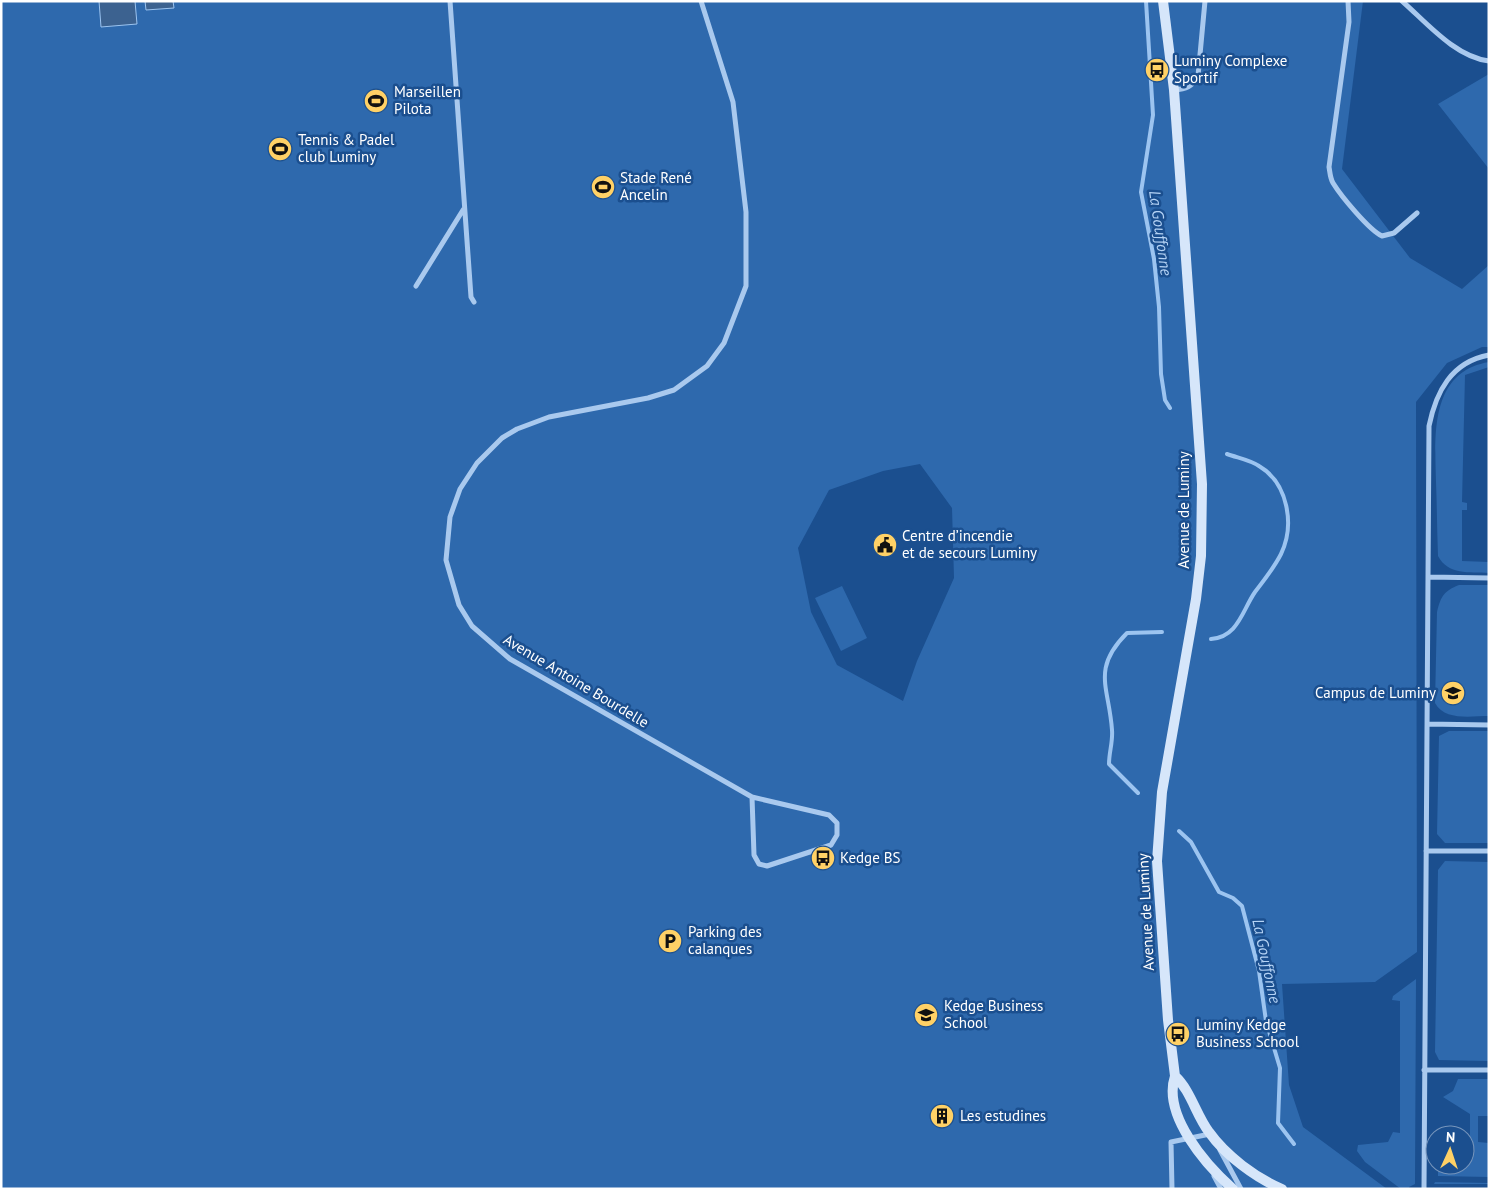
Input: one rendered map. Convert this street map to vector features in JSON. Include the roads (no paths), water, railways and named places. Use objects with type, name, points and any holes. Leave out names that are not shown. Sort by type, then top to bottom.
[{"type":"street","points":[[450,1],[463,209],[471,297],[474,302]]},
{"type":"street","name":"Avenue Antoine Bourdelle","points":[[701,1],[733,102],[746,212],[746,286],[724,343],[707,366],[674,390],[648,398],[550,418],[517,428],[502,438],[477,462],[460,489],[450,518],[446,560],[459,605],[472,626],[510,660],[752,797],[829,815],[837,823],[835,841],[831,845],[767,866],[759,864],[754,855],[752,797]]},
{"type":"street","name":"Avenue de Luminy","points":[[1163,1],[1174,90],[1202,484],[1202,529],[1196,599],[1162,792],[1157,861],[1168,1020],[1175,1076],[1170,1090],[1189,1138],[1208,1164],[1221,1189]]},
{"type":"street","points":[[1174,90],[1186,89],[1193,84],[1198,76],[1205,1]]},
{"type":"street","points":[[1348,1],[1349,22],[1329,167],[1330,175],[1333,183],[1356,212],[1382,236],[1394,233],[1417,213]]},
{"type":"street","points":[[1402,1],[1454,46],[1469,55],[1489,61]]},
{"type":"street","points":[[416,286],[463,209]]},
{"type":"street","points":[[1424,1189],[1429,577],[1428,426],[1434,404],[1444,384],[1458,367],[1479,356],[1489,355]]},
{"type":"street","points":[[1429,577],[1489,578]]},
{"type":"street","points":[[1427,724],[1489,725]]},
{"type":"street","points":[[1426,851],[1489,852]]},
{"type":"street","points":[[1424,1070],[1489,1070]]},
{"type":"street","name":"Avenue de Luminy","points":[[1175,1076],[1183,1084],[1241,1189]]},
{"type":"street","points":[[1172,1189],[1171,1142],[1210,1134]]},
{"type":"street","name":"Avenue de Luminy","points":[[1210,1134],[1237,1161],[1282,1189]]},
{"type":"street","name":"Avenue de Luminy","points":[[1208,1164],[1233,1189]]},
{"type":"waterway","name":"La Gouffonne","points":[[1146,1],[1153,115],[1141,192],[1154,259],[1159,307],[1161,374],[1165,400],[1170,408]]},
{"type":"waterway","name":"La Gouffonne","points":[[1211,639],[1227,633],[1238,622],[1255,592],[1281,554],[1288,530],[1286,506],[1277,483],[1269,473],[1255,464],[1227,454]]},
{"type":"waterway","name":"La Gouffonne","points":[[1138,793],[1109,764],[1112,734],[1106,690],[1106,668],[1109,657],[1127,633],[1162,632]]},
{"type":"waterway","name":"La Gouffonne","points":[[1179,831],[1191,842],[1219,892],[1233,898],[1242,906],[1259,971],[1266,1021],[1280,1068],[1278,1123],[1294,1144]]},
{"type":"place","name":"Luminy Complexe Sportif","points":[[1157,70]]},
{"type":"place","name":"Marseillen Pilota","points":[[376,101]]},
{"type":"place","name":"Tennis & Padel club Luminy","points":[[280,149]]},
{"type":"place","name":"Stade René Ancelin","points":[[603,187]]},
{"type":"place","name":"Centre d’incendie et de secours Luminy","points":[[885,545]]},
{"type":"place","name":"Campus de Luminy","points":[[1453,693]]},
{"type":"place","name":"Kedge BS","points":[[823,858]]},
{"type":"place","name":"Parking des calanques","points":[[670,941]]},
{"type":"place","name":"Kedge Business School","points":[[926,1015]]},
{"type":"place","name":"Luminy Kedge Business School","points":[[1178,1034]]},
{"type":"place","name":"Les estudines","points":[[942,1116]]}]
